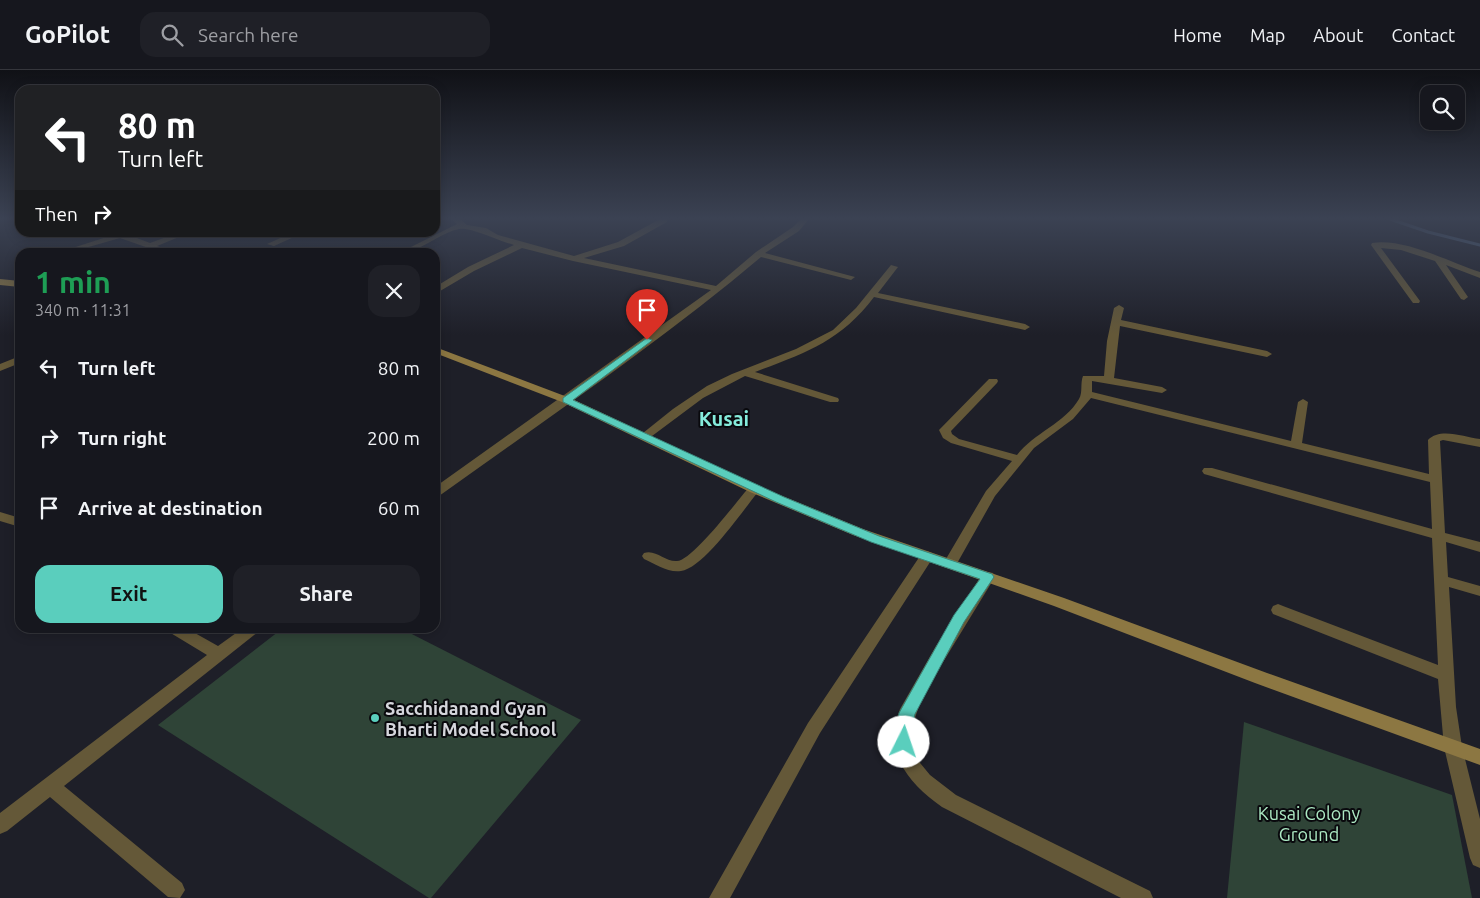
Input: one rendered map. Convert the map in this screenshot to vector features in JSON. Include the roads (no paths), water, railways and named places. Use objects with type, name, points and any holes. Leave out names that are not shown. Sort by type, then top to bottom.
[{"type":"main road","points":[[0,282],[15,284]]},
{"type":"main road","points":[[440,352],[566,400],[754,489],[858,532],[988,577],[1480,757]]},
{"type":"street","points":[[440,288],[494,258]]},
{"type":"street","points":[[568,258],[718,288]]},
{"type":"street","points":[[573,259],[577,258]]},
{"type":"street","points":[[440,490],[718,288],[755,258]]},
{"type":"street","points":[[774,258],[851,277]]},
{"type":"street","points":[[1384,258],[1416,301]]},
{"type":"street","points":[[1428,258],[1480,275]]},
{"type":"street","points":[[1439,261],[1464,297]]},
{"type":"street","points":[[644,437],[684,404],[719,384],[786,358],[820,342],[857,315],[871,294],[894,267]]},
{"type":"street","points":[[871,294],[1024,327]]},
{"type":"street","points":[[1108,380],[1115,322],[1119,308]]},
{"type":"street","points":[[1115,322],[1267,354]]},
{"type":"street","points":[[0,368],[15,362]]},
{"type":"street","points":[[746,373],[834,400]]},
{"type":"street","points":[[950,564],[982,506],[1023,453],[1038,439],[1074,412],[1086,398],[1087,378],[1162,390]]},
{"type":"street","points":[[993,381],[948,426],[945,430],[947,436],[955,441],[1020,459]]},
{"type":"street","points":[[1086,394],[1437,480]]},
{"type":"street","points":[[1296,446],[1303,402]]},
{"type":"street","points":[[1480,443],[1447,436],[1437,437],[1434,444],[1446,675],[1453,747],[1480,858]]},
{"type":"street","points":[[1208,471],[1480,547]]},
{"type":"street","points":[[649,556],[676,566],[687,564],[709,543],[754,489]]},
{"type":"street","points":[[0,516],[15,521]]},
{"type":"street","points":[[723,896],[814,728],[926,556]]},
{"type":"street","points":[[988,577],[959,618],[907,713],[903,732],[906,753],[915,772],[928,787],[949,801],[1143,898]]},
{"type":"street","points":[[1441,580],[1480,591]]},
{"type":"street","points":[[1278,610],[1446,675]]},
{"type":"street","points":[[182,633],[218,654]]},
{"type":"street","points":[[0,825],[246,633]]},
{"type":"street","points":[[51,786],[175,890]]},
{"type":"place","name":"Sacchidanand Gyan Bharti Model School","points":[[375,718]]},
{"type":"district","name":"Kusai","points":[[724,418]]},
{"type":"park label","name":"Kusai Colony Ground","points":[[1309,823]]}]
